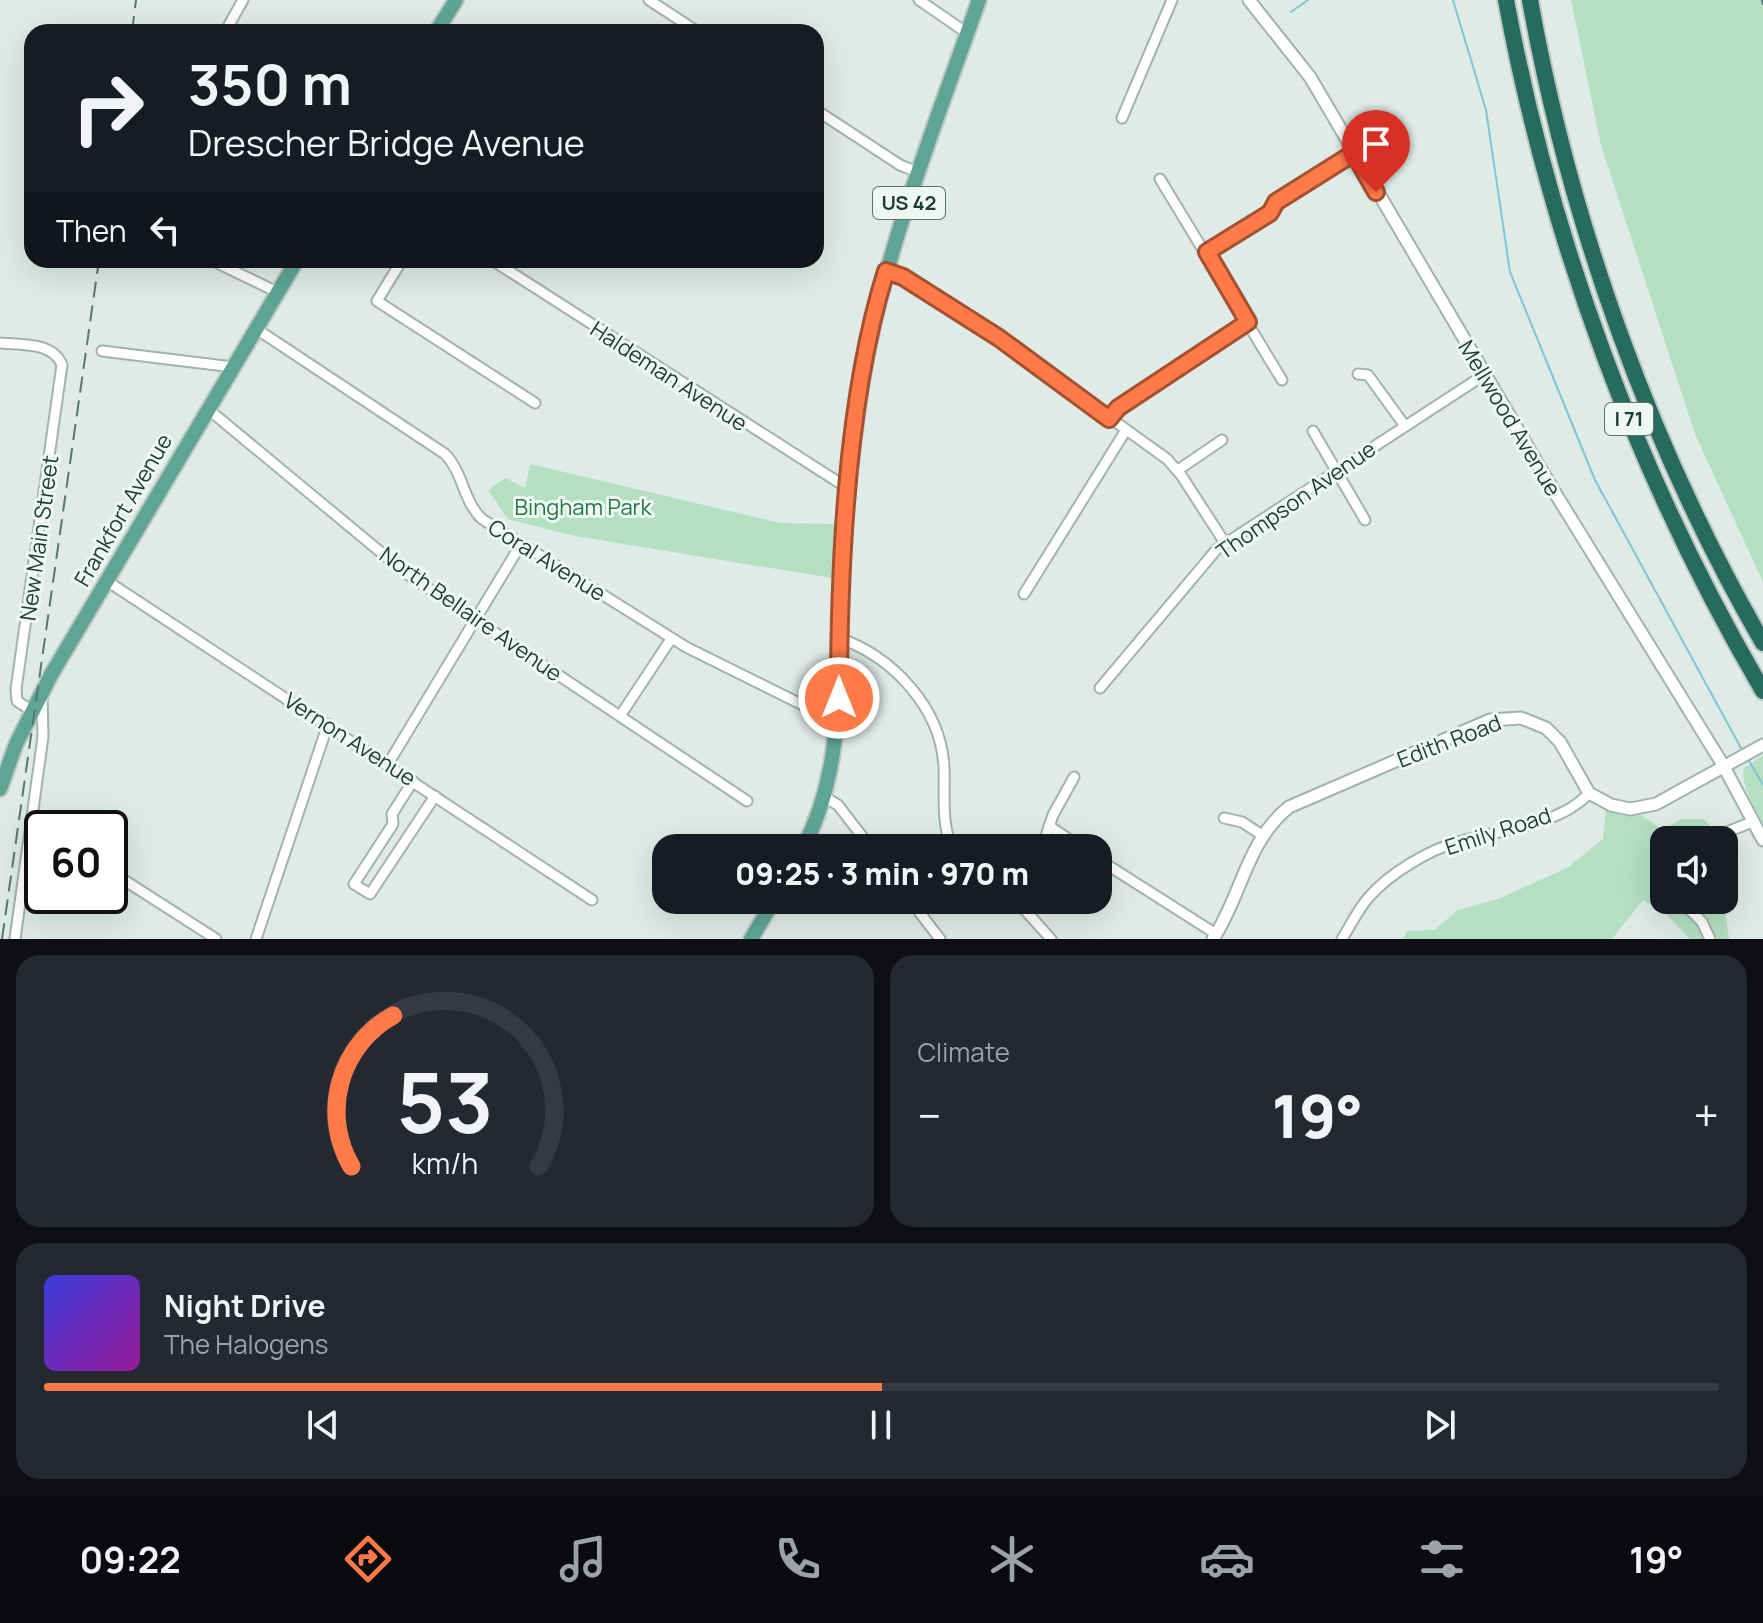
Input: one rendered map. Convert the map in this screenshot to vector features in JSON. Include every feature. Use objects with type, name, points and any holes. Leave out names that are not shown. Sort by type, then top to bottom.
[{"type":"highway","name":"I 71","points":[[1506,0],[1535,130],[1586,304],[1627,415],[1702,580],[1763,691]]},
{"type":"highway","name":"I 71","points":[[1530,0],[1555,115],[1594,253],[1646,398],[1703,527],[1763,643]]},
{"type":"main road","name":"US 42","points":[[809,834],[824,797],[836,750],[839,638],[849,489],[876,301],[979,0]]},
{"type":"main road","points":[[440,24],[450,2]]},
{"type":"main road","name":"Frankfort Avenue","points":[[0,789],[42,692],[292,268]]},
{"type":"main road","points":[[751,939],[766,914]]},
{"type":"street","points":[[230,24],[243,0]]},
{"type":"street","points":[[649,0],[686,24]]},
{"type":"street","points":[[919,0],[967,33]]},
{"type":"street","points":[[1122,118],[1172,0]]},
{"type":"street","name":"Mellwood Avenue","points":[[1249,0],[1297,57],[1484,375],[1723,765],[1763,840]]},
{"type":"street","points":[[824,115],[900,165],[920,173]]},
{"type":"street","points":[[1207,252],[1270,213],[1276,202],[1354,153]]},
{"type":"street","points":[[1160,179],[1282,380]]},
{"type":"street","points":[[228,268],[277,292]]},
{"type":"street","points":[[397,268],[377,301],[535,403]]},
{"type":"street","name":"Haldeman Avenue","points":[[504,268],[849,489]]},
{"type":"street","points":[[886,271],[903,277],[987,329],[1178,470],[1225,543]]},
{"type":"street","points":[[1109,419],[1118,408],[1248,322]]},
{"type":"street","name":"Coral Avenue","points":[[255,328],[455,460],[473,510],[521,544],[671,639],[819,713],[838,717]]},
{"type":"street","name":"New Main Street","points":[[0,343],[47,348],[59,357],[63,375],[16,689],[17,701],[32,711]]},
{"type":"street","points":[[102,351],[233,367]]},
{"type":"street","points":[[1358,374],[1368,375],[1405,426]]},
{"type":"street","name":"Thompson Avenue","points":[[1100,688],[1225,543],[1484,375]]},
{"type":"street","name":"North Bellaire Avenue","points":[[208,409],[377,551],[747,801]]},
{"type":"street","points":[[1024,594],[1126,430]]},
{"type":"street","points":[[1313,431],[1365,520]]},
{"type":"street","points":[[1178,470],[1222,440]]},
{"type":"street","points":[[388,764],[473,618],[521,544]]},
{"type":"street","name":"Vernon Avenue","points":[[107,581],[592,900]]},
{"type":"street","points":[[839,638],[859,645],[896,672],[914,692],[931,721],[943,756],[947,834]]},
{"type":"street","points":[[620,716],[671,639]]},
{"type":"street","points":[[34,810],[43,737],[42,692]]},
{"type":"street","name":"Edith Road","points":[[1214,937],[1262,835],[1295,804],[1502,717],[1527,719],[1546,728],[1566,751],[1589,793]]},
{"type":"street","points":[[256,939],[323,749],[328,724]]},
{"type":"street","points":[[1589,793],[1622,808],[1643,808],[1763,745]]},
{"type":"street","points":[[1046,834],[1074,777]]},
{"type":"street","points":[[413,781],[392,814],[393,824],[354,884],[370,894],[435,796]]},
{"type":"street","name":"Emily Road","points":[[1342,939],[1375,891],[1426,857],[1455,843],[1519,828],[1568,808],[1589,793]]},
{"type":"street","points":[[824,797],[838,805],[860,834]]},
{"type":"street","points":[[1224,818],[1242,822],[1262,835]]},
{"type":"street","points":[[1738,828],[1752,822]]},
{"type":"street","points":[[1049,826],[1061,834]]},
{"type":"street","points":[[1112,868],[1214,937]]},
{"type":"street","points":[[15,939],[24,878]]},
{"type":"street","points":[[128,883],[216,939]]},
{"type":"street","points":[[921,914],[940,939]]},
{"type":"street","points":[[1029,914],[1051,939]]},
{"type":"street","points":[[1694,914],[1702,922],[1710,939]]},
{"type":"green space","points":[[1571,0],[1763,0],[1763,582],[1695,434],[1601,145]]},
{"type":"green space","name":"Bingham Park","points":[[530,464],[780,523],[836,524],[832,578],[575,536],[508,519],[488,490],[505,478],[525,488]]},
{"type":"green space","points":[[1763,755],[1763,823],[1747,791],[1743,769]]},
{"type":"green space","points":[[1606,809],[1636,812],[1657,826],[1650,826],[1650,904],[1643,900],[1612,939],[1403,939],[1407,931],[1434,930],[1458,910],[1498,899],[1567,868],[1603,839]]},
{"type":"green space","points":[[1682,819],[1704,819],[1710,826],[1668,826]]},
{"type":"green space","points":[[1725,914],[1729,939],[1690,939],[1667,915]]},
{"type":"waterway","points":[[1291,12],[1308,0]]},
{"type":"waterway","points":[[1453,0],[1486,110],[1510,272],[1595,480],[1742,750]]},
{"type":"waterway","points":[[1748,759],[1763,785]]},
{"type":"railway","points":[[133,24],[136,0]]},
{"type":"railway","points":[[1762,0],[1763,5]]},
{"type":"railway","points":[[2,939],[98,268]]},
{"type":"route","points":[[839,698],[839,624],[849,489],[876,301],[886,271],[903,277],[962,313],[1109,419],[1118,408],[1248,322],[1207,252],[1270,213],[1276,202],[1354,153],[1376,192]]}]
